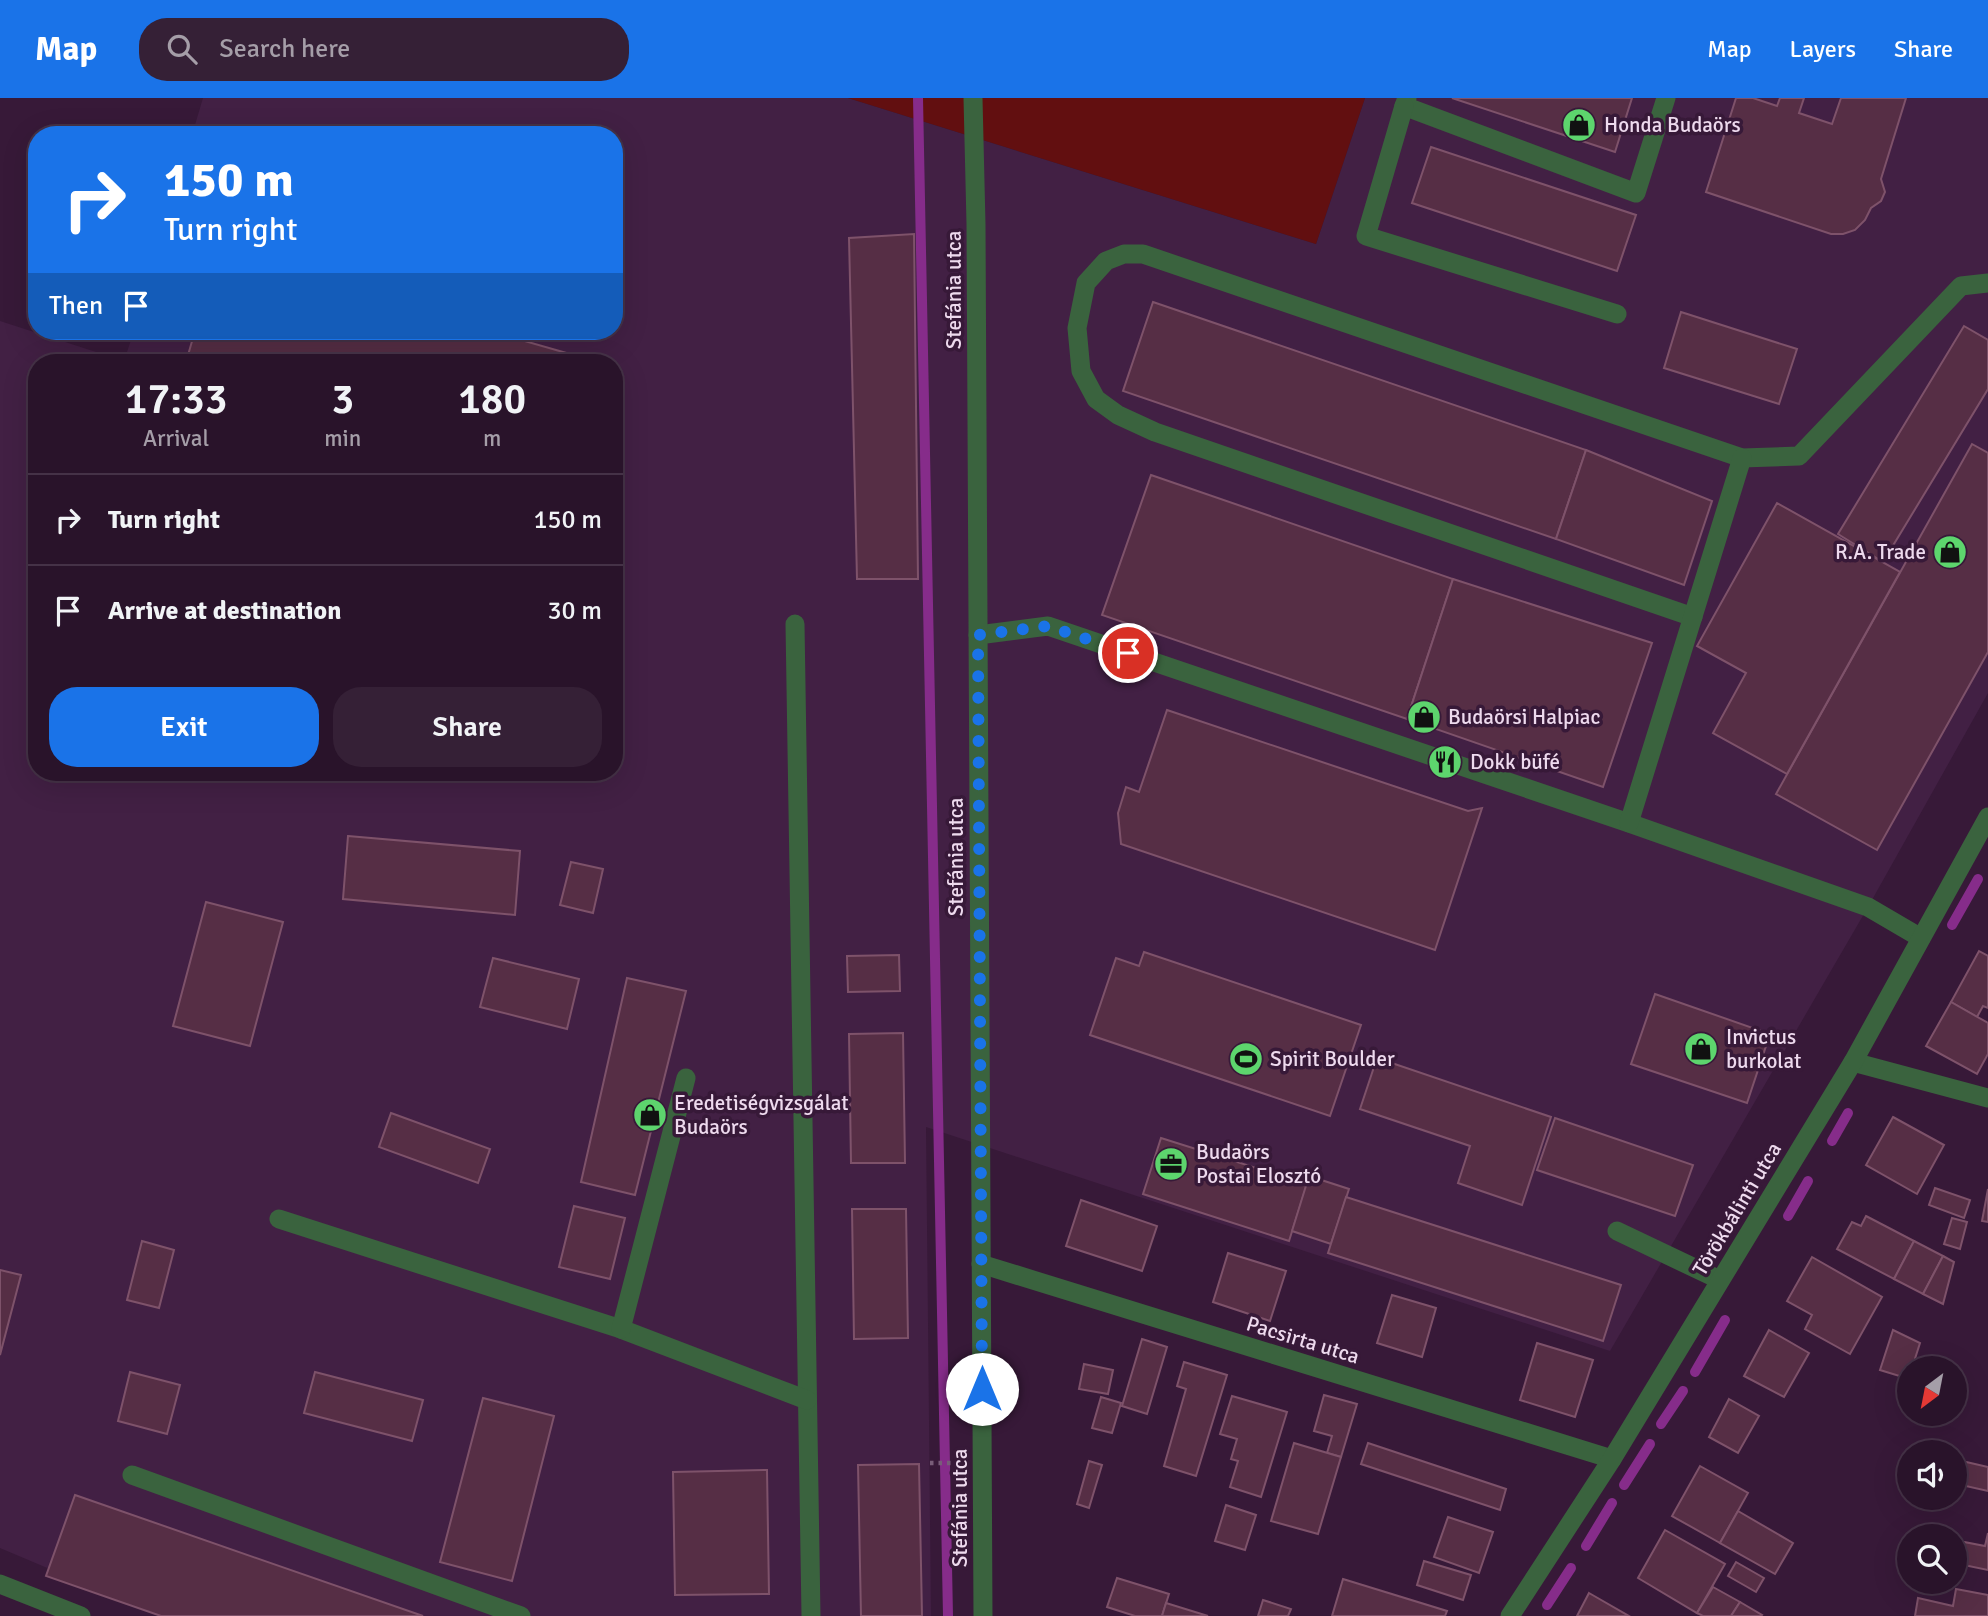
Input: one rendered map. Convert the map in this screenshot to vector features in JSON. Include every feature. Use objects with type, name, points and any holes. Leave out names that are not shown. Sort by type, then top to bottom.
[{"type":"street","name":"Stefánia utca","points":[[973,98],[984,1616]]},
{"type":"street","points":[[1617,314],[1366,236],[1405,102],[1636,193],[1666,98]]},
{"type":"street","points":[[1693,617],[1155,432],[1118,415],[1096,399],[1081,371],[1077,328],[1086,284],[1106,261],[1124,254],[1143,254],[1742,457],[1799,456],[1961,286],[1988,283]]},
{"type":"street","points":[[1629,823],[1742,457]]},
{"type":"street","points":[[795,624],[811,1616]]},
{"type":"street","points":[[978,635],[1048,626],[1868,907],[1921,938]]},
{"type":"street","name":"Törökbálinti utca","points":[[1510,1616],[1612,1459],[1853,1062],[1988,817]]},
{"type":"street","points":[[1853,1062],[1988,1098]]},
{"type":"street","points":[[621,1329],[686,1078]]},
{"type":"street","points":[[279,1219],[621,1329],[807,1400]]},
{"type":"street","points":[[1617,1231],[1720,1280]]},
{"type":"street","name":"Pacsirta utca","points":[[981,1264],[1612,1459]]},
{"type":"street","points":[[132,1475],[521,1616]]},
{"type":"street","points":[[0,1584],[81,1616]]},
{"type":"shaded area","points":[[203,98],[848,98],[1316,244],[1365,98],[1988,98],[1988,693],[1868,907],[1610,1351],[926,1127],[931,1616],[161,1616],[0,1548],[0,321],[28,330],[28,340],[59,340],[102,354],[28,354],[28,781],[623,781],[623,354],[126,354],[131,340],[623,340],[623,126],[195,126]]},
{"type":"shaded area","points":[[848,98],[1365,98],[1316,244]]},
{"type":"building","name":"Honda Budaörs","points":[[1452,98],[1632,98],[1615,152]]},
{"type":"building","points":[[1736,98],[1753,98],[1777,106],[1780,98],[1804,98],[1799,113],[1832,124],[1841,98],[1906,98],[1881,179],[1885,192],[1881,201],[1871,208],[1865,220],[1855,230],[1831,234],[1706,192]]},
{"type":"building","points":[[1431,147],[1636,215],[1617,271],[1412,203]]},
{"type":"building","points":[[914,234],[918,579],[857,579],[849,238]]},
{"type":"building","points":[[1153,302],[1586,450],[1556,539],[1123,391]]},
{"type":"building","points":[[1681,312],[1797,349],[1779,404],[1664,368]]},
{"type":"building","points":[[1964,326],[1988,340],[1988,389],[1883,562],[1838,534]]},
{"type":"building","points":[[192,340],[521,340],[570,354],[188,354]]},
{"type":"building","name":"R.A. Trade","points":[[1972,444],[1988,453],[1988,652],[1877,850],[1776,794]]},
{"type":"building","points":[[1586,450],[1712,501],[1684,585],[1556,539]]},
{"type":"building","points":[[1151,475],[1453,579],[1407,719],[1102,615]]},
{"type":"building","points":[[1777,503],[1900,572],[1787,774],[1713,733],[1746,673],[1697,646]]},
{"type":"building","points":[[1453,579],[1652,643],[1603,787],[1407,719]]},
{"type":"building","points":[[1167,710],[1468,811],[1482,808],[1435,950],[1121,844],[1118,813],[1126,787],[1139,792]]},
{"type":"building","points":[[348,836],[520,851],[515,915],[343,899]]},
{"type":"building","points":[[571,862],[603,869],[593,913],[560,905]]},
{"type":"building","points":[[206,902],[283,922],[250,1046],[173,1026]]},
{"type":"building","points":[[1979,951],[1988,956],[1988,1008],[1983,1006],[1977,1017],[1951,1002]]},
{"type":"building","points":[[1144,952],[1361,1025],[1330,1116],[1090,1035],[1116,958],[1139,966]]},
{"type":"building","points":[[899,955],[900,991],[848,992],[847,956]]},
{"type":"building","points":[[493,958],[579,979],[567,1029],[480,1007]]},
{"type":"building","points":[[627,978],[686,991],[635,1195],[581,1182]]},
{"type":"building","name":"Invictus burkolat","points":[[1655,994],[1770,1034],[1747,1103],[1631,1064]]},
{"type":"building","points":[[1951,1002],[1988,1023],[1988,1054],[1977,1074],[1926,1046]]},
{"type":"building","points":[[903,1033],[905,1163],[851,1163],[849,1034]]},
{"type":"building","points":[[1377,1058],[1551,1117],[1522,1205],[1458,1183],[1470,1146],[1360,1109]]},
{"type":"building","points":[[391,1113],[490,1149],[478,1183],[379,1147]]},
{"type":"building","points":[[1893,1117],[1944,1145],[1917,1194],[1866,1165]]},
{"type":"building","points":[[1555,1118],[1693,1165],[1675,1216],[1537,1170]]},
{"type":"building","points":[[1161,1138],[1307,1184],[1289,1241],[1143,1194]]},
{"type":"building","points":[[1309,1176],[1349,1189],[1331,1244],[1292,1231]]},
{"type":"building","points":[[1935,1188],[1970,1200],[1964,1218],[1929,1205]]},
{"type":"building","points":[[1988,1189],[1988,1222],[1982,1221]]},
{"type":"building","points":[[1346,1197],[1621,1285],[1603,1341],[1328,1253]]},
{"type":"building","points":[[1081,1200],[1157,1226],[1142,1271],[1066,1246]]},
{"type":"building","points":[[574,1206],[625,1218],[610,1279],[559,1267]]},
{"type":"building","points":[[852,1209],[906,1209],[908,1338],[854,1339]]},
{"type":"building","points":[[1866,1216],[1914,1241],[1894,1279],[1837,1249],[1852,1222],[1861,1226]]},
{"type":"building","points":[[1952,1218],[1967,1222],[1960,1249],[1944,1244]]},
{"type":"building","points":[[142,1241],[174,1250],[159,1308],[127,1300]]},
{"type":"building","points":[[1914,1241],[1943,1256],[1923,1294],[1894,1279]]},
{"type":"building","points":[[1228,1253],[1286,1271],[1270,1321],[1213,1302]]},
{"type":"building","points":[[1943,1256],[1954,1262],[1943,1304],[1923,1294]]},
{"type":"building","points":[[1812,1257],[1882,1297],[1850,1354],[1805,1329],[1812,1315],[1787,1301]]},
{"type":"building","points":[[0,1270],[21,1275],[0,1355]]},
{"type":"building","points":[[1392,1295],[1436,1308],[1422,1357],[1377,1343]]},
{"type":"building","points":[[1769,1330],[1809,1353],[1784,1397],[1744,1376]]},
{"type":"building","points":[[1893,1330],[1920,1343],[1916,1356],[1897,1356],[1897,1375],[1880,1370]]},
{"type":"building","points":[[1142,1339],[1167,1347],[1147,1414],[1122,1406]]},
{"type":"building","points":[[1537,1343],[1593,1360],[1575,1417],[1520,1400]]},
{"type":"building","points":[[1184,1362],[1227,1375],[1196,1476],[1164,1466],[1186,1389],[1177,1386]]},
{"type":"building","points":[[1084,1364],[1113,1370],[1108,1394],[1079,1389]]},
{"type":"building","points":[[130,1372],[180,1385],[167,1434],[118,1421]]},
{"type":"building","points":[[315,1372],[423,1400],[412,1441],[304,1413]]},
{"type":"building","points":[[1324,1395],[1357,1404],[1341,1457],[1327,1453],[1332,1436],[1314,1431]]},
{"type":"building","points":[[1232,1396],[1287,1412],[1261,1497],[1230,1487],[1238,1461],[1231,1459],[1237,1439],[1220,1434]]},
{"type":"building","points":[[1101,1397],[1121,1403],[1112,1433],[1092,1428]]},
{"type":"building","points":[[483,1398],[554,1416],[512,1581],[440,1562]]},
{"type":"building","points":[[1729,1399],[1759,1416],[1738,1453],[1709,1437]]},
{"type":"building","points":[[1294,1443],[1341,1457],[1318,1534],[1271,1521]]},
{"type":"building","points":[[1368,1443],[1506,1489],[1500,1510],[1361,1464]]},
{"type":"building","points":[[1089,1461],[1102,1465],[1089,1508],[1077,1504]]},
{"type":"building","points":[[1967,1462],[1988,1467],[1988,1491],[1967,1486]]},
{"type":"building","points":[[919,1464],[922,1616],[861,1616],[858,1465]]},
{"type":"building","points":[[1700,1466],[1748,1493],[1720,1543],[1672,1516]]},
{"type":"building","points":[[767,1470],[769,1594],[675,1595],[673,1472]]},
{"type":"building","points":[[75,1495],[423,1616],[161,1616],[46,1576]]},
{"type":"building","points":[[1226,1505],[1256,1515],[1245,1550],[1215,1541]]},
{"type":"building","points":[[1738,1511],[1793,1543],[1775,1574],[1720,1543]]},
{"type":"building","points":[[1448,1517],[1493,1532],[1479,1573],[1434,1557]]},
{"type":"building","points":[[1665,1530],[1725,1564],[1697,1613],[1638,1578]]},
{"type":"building","points":[[1988,1533],[1988,1570],[1967,1566],[1967,1543],[1985,1546]]},
{"type":"building","points":[[1424,1561],[1471,1575],[1463,1600],[1417,1585]]},
{"type":"building","points":[[1736,1562],[1764,1578],[1756,1592],[1728,1576]]},
{"type":"building","points":[[1117,1578],[1169,1594],[1162,1616],[1135,1616],[1107,1607]]},
{"type":"building","points":[[1343,1579],[1447,1611],[1445,1616],[1332,1616]]},
{"type":"building","points":[[1713,1587],[1740,1602],[1731,1616],[1703,1616],[1697,1613]]},
{"type":"building","points":[[1967,1591],[1988,1595],[1988,1616],[1915,1616],[1918,1598],[1953,1606],[1955,1594],[1967,1594]]},
{"type":"building","points":[[1589,1593],[1629,1616],[1577,1616]]},
{"type":"building","points":[[1263,1600],[1291,1609],[1288,1616],[1258,1616]]},
{"type":"building","points":[[1740,1602],[1762,1615],[1731,1616]]},
{"type":"building","points":[[1166,1603],[1208,1616],[1162,1616]]},
{"type":"waterway","points":[[918,98],[948,1616]]},
{"type":"waterway","points":[[1952,925],[1978,879]]},
{"type":"waterway","points":[[1832,1141],[1848,1113]]},
{"type":"waterway","points":[[1788,1216],[1808,1181]]},
{"type":"waterway","points":[[1695,1372],[1725,1320]]},
{"type":"waterway","points":[[1661,1424],[1683,1391]]},
{"type":"waterway","points":[[1624,1485],[1650,1444]]},
{"type":"waterway","points":[[1586,1546],[1612,1503]]},
{"type":"waterway","points":[[1547,1605],[1571,1568]]},
{"type":"place","name":"Honda Budaörs","points":[[1579,125]]},
{"type":"place","name":"R.A. Trade","points":[[1950,552]]},
{"type":"place","name":"Budaörsi Halpiac","points":[[1424,717]]},
{"type":"place","name":"Dokk büfé","points":[[1445,762]]},
{"type":"place","name":"Invictus burkolat","points":[[1701,1049]]},
{"type":"place","name":"Spirit Boulder","points":[[1246,1059]]},
{"type":"place","name":"Eredetiségvizsgálat Budaörs","points":[[650,1115]]},
{"type":"place","name":"Budaörs Postai Elosztó","points":[[1171,1164]]},
{"type":"route","points":[[982,1389],[978,635],[1048,626],[1128,653]]}]
